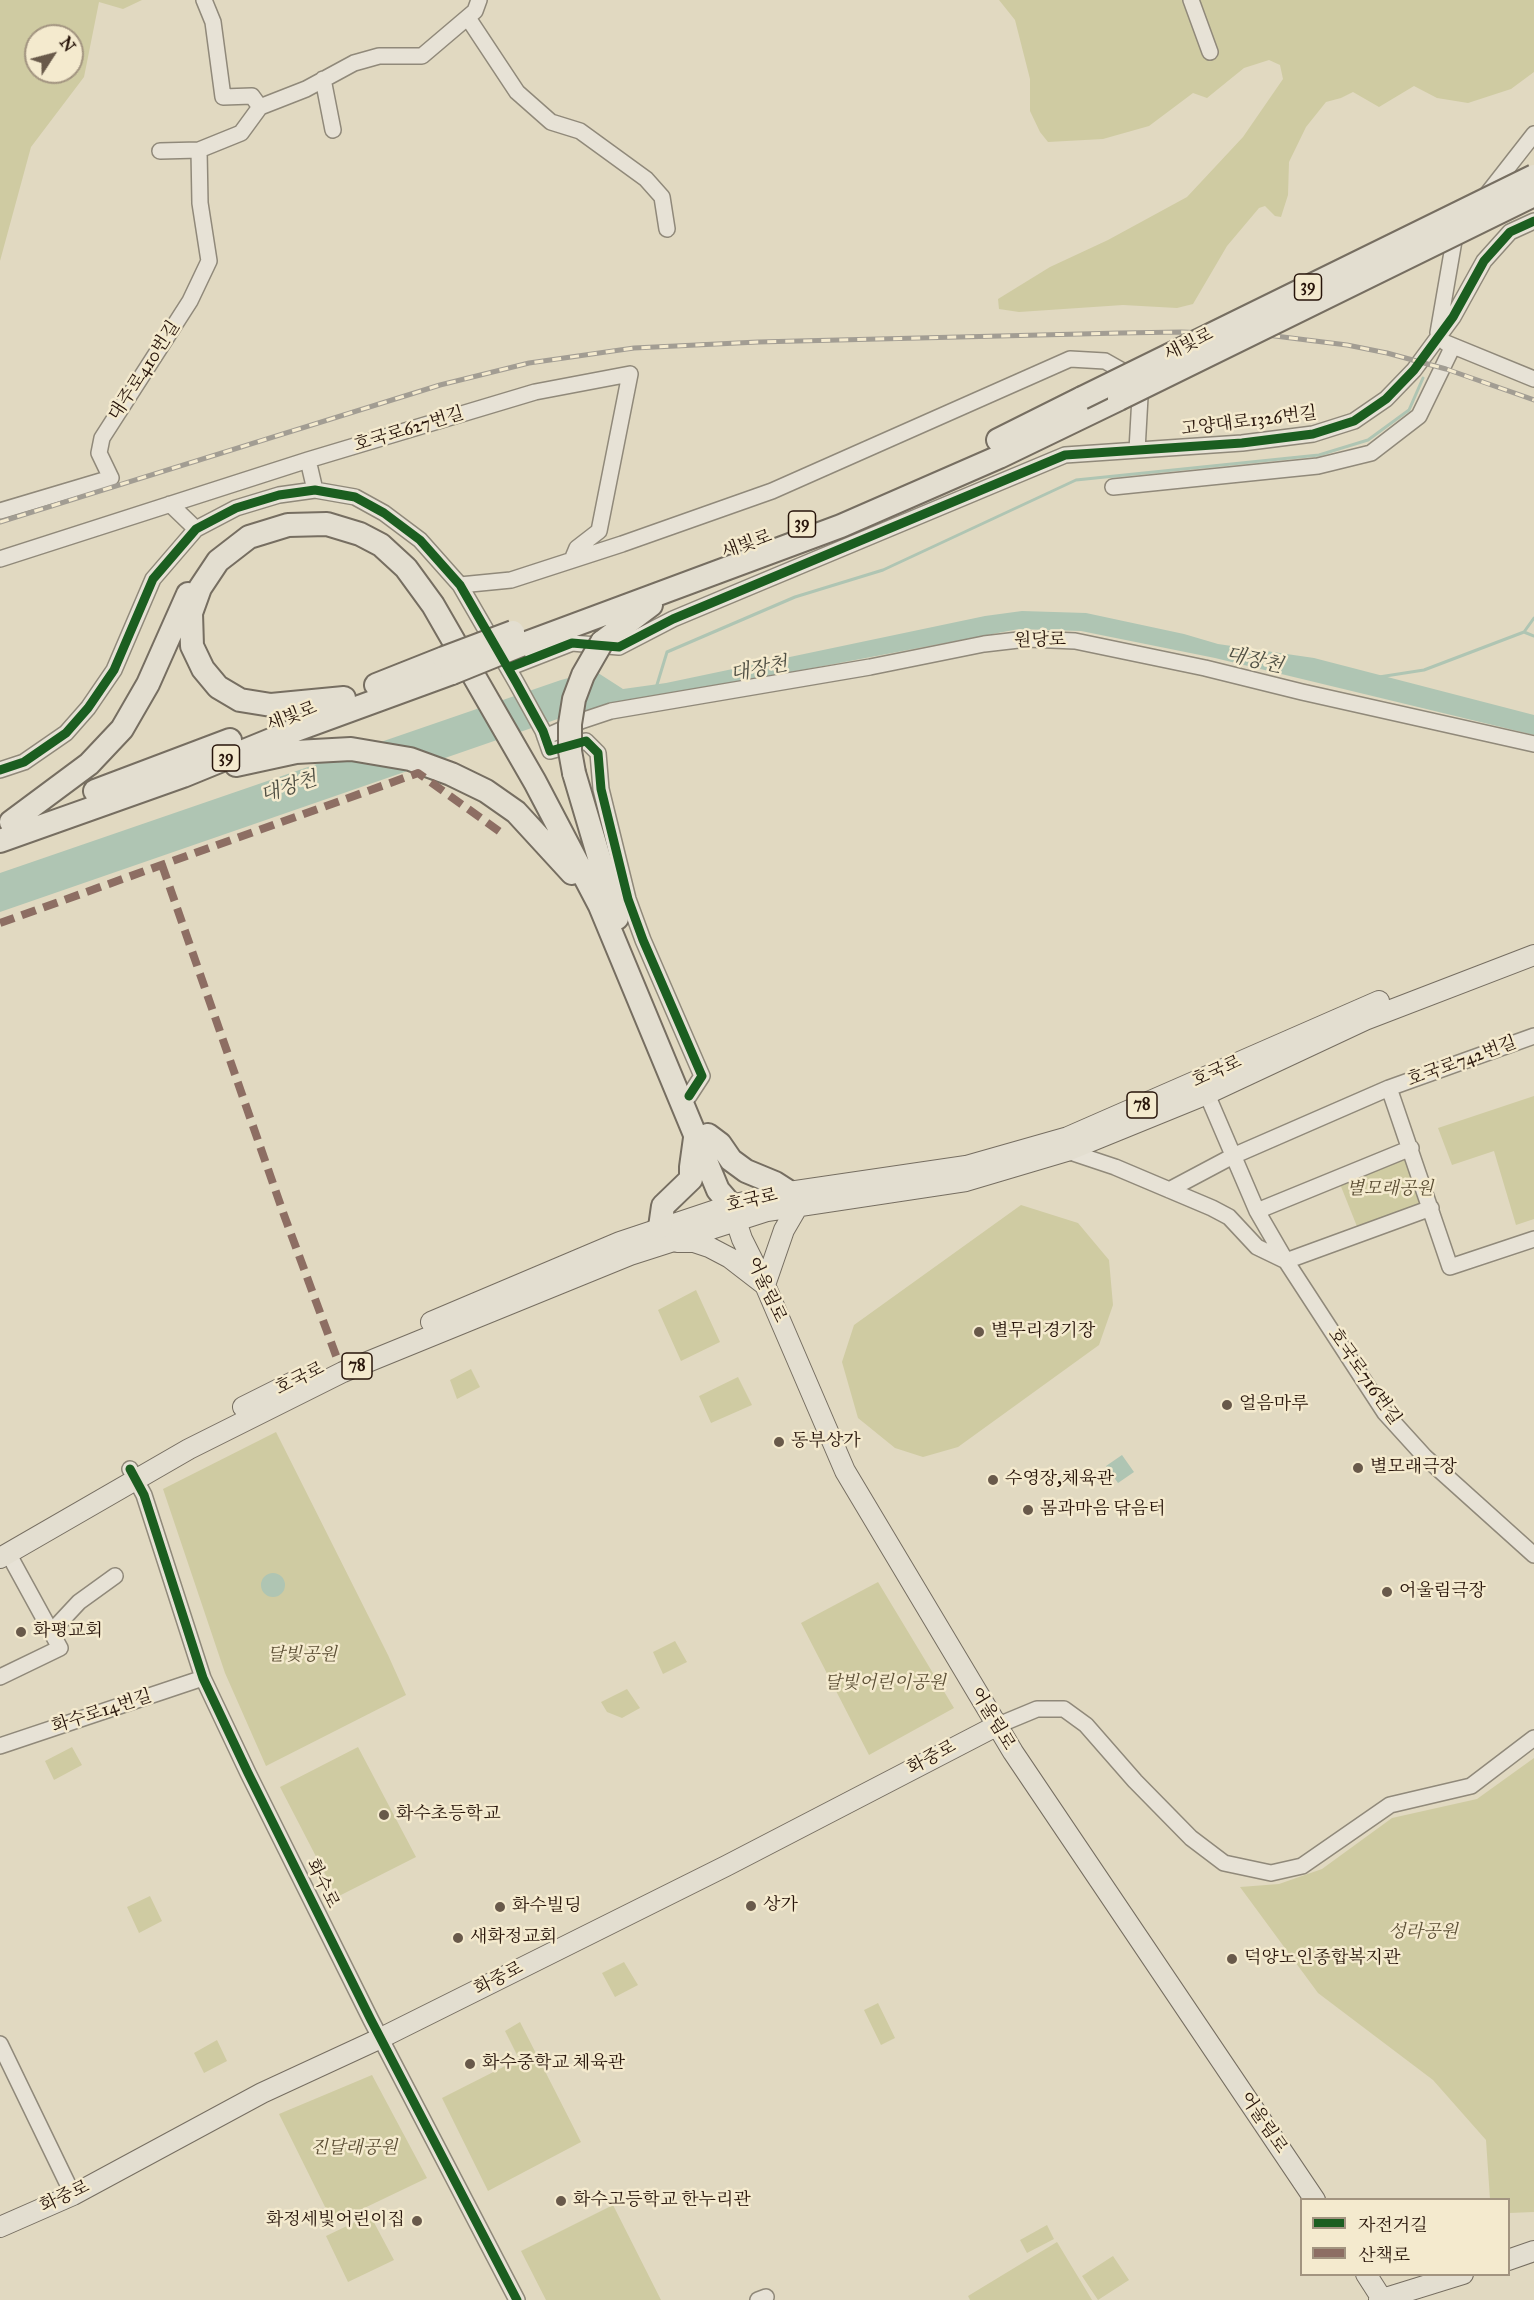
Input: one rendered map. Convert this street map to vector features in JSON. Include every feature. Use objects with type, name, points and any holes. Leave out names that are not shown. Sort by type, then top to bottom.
[{"type":"highway","name":"새빛로","points":[[4,830],[183,776],[288,733],[462,670],[517,639],[837,512],[989,445],[1534,176]]},
{"type":"highway","name":"새빛로","points":[[517,639],[680,586],[841,526],[999,457],[1534,195]]},
{"type":"highway","points":[[4,830],[89,764],[122,729],[148,684],[184,601],[201,571],[222,549],[249,529],[288,516],[327,515],[366,526],[390,540],[412,563],[439,600],[462,670]]},
{"type":"highway","points":[[344,698],[271,705],[240,699],[218,687],[203,669],[192,646],[191,613],[200,588],[218,561],[249,537],[288,525],[327,524],[360,534],[381,545],[406,568],[433,605],[462,670],[538,779],[635,961]]},
{"type":"highway","points":[[680,586],[602,642],[583,675],[574,699],[570,724],[570,751],[574,773],[616,916],[689,1096],[718,1190],[733,1212]]},
{"type":"highway","name":"새빛로","points":[[4,830],[344,698],[462,670]]},
{"type":"highway","points":[[183,776],[297,753],[351,749],[410,759],[451,774],[486,791],[516,812],[550,847],[600,906]]},
{"type":"highway","points":[[538,779],[600,906],[702,1136],[720,1144],[731,1160],[746,1171],[775,1183],[793,1199]]},
{"type":"highway","points":[[665,1234],[663,1206],[691,1179],[691,1167],[702,1136]]},
{"type":"main road","name":"호국로","points":[[793,1199],[966,1181],[1067,1151],[1204,1087],[1360,1008],[1534,943]]},
{"type":"main road","name":"호국로","points":[[3,1552],[133,1474],[184,1438],[338,1361],[665,1234],[733,1212],[966,1166],[1068,1137],[1204,1087],[1365,1020],[1534,956]]},
{"type":"main road","points":[[665,1234],[709,1247],[730,1258],[765,1285],[793,1199]]},
{"type":"main road","name":"어울림로","points":[[733,1212],[742,1239],[765,1285],[844,1471],[996,1726],[1314,2198]]},
{"type":"main road","name":"화중로","points":[[0,2227],[73,2195],[262,2093],[381,2038],[726,1866],[996,1726]]},
{"type":"main road","points":[[1510,2260],[1534,2251]]},
{"type":"main road","points":[[1367,2276],[1380,2299],[1457,2276]]},
{"type":"street","points":[[204,0],[213,22],[223,97],[252,96],[260,107]]},
{"type":"street","points":[[160,151],[199,150],[241,133],[260,107],[306,89],[354,63],[379,56],[422,56],[468,18],[475,11],[479,0]]},
{"type":"street","points":[[1191,0],[1210,52]]},
{"type":"street","points":[[468,18],[517,92],[551,122],[580,131],[646,179],[662,197],[667,229]]},
{"type":"street","points":[[323,79],[333,130]]},
{"type":"street","points":[[1534,135],[1455,235],[1437,339],[1534,379]]},
{"type":"street","name":"대주로410번길","points":[[0,511],[111,478],[99,453],[102,438],[190,301],[209,261],[200,203],[199,150]]},
{"type":"street","name":"고양대로1326번길","points":[[508,668],[572,644],[620,647],[673,619],[1065,455],[1242,443],[1313,434],[1354,421],[1386,399],[1414,370],[1453,316],[1484,261],[1510,232],[1534,221]]},
{"type":"street","points":[[1113,487],[1318,466],[1371,453],[1419,416],[1453,346]]},
{"type":"street","points":[[460,585],[511,580],[772,491],[1070,359],[1105,361],[1128,374],[1140,397],[1137,450]]},
{"type":"street","name":"호국로627번길","points":[[0,559],[308,460],[535,392],[630,374],[599,531],[577,548],[572,560]]},
{"type":"street","points":[[308,460],[315,490]]},
{"type":"street","points":[[0,770],[24,762],[66,733],[88,708],[114,670],[153,579],[196,529],[236,508],[279,495],[315,490],[355,497],[384,513],[420,540],[460,585],[516,682],[544,734],[550,751],[586,741],[598,753],[601,789],[628,899],[643,940],[702,1076],[689,1096]]},
{"type":"street","points":[[170,504],[196,529]]},
{"type":"street","name":"원당로","points":[[544,734],[611,711],[870,667],[984,644],[1027,639],[1075,641],[1205,668],[1534,744]]},
{"type":"street","name":"호국로742번길","points":[[1389,1088],[1534,1036]]},
{"type":"street","name":"호국로716번길","points":[[1204,1087],[1257,1211],[1286,1261],[1385,1413],[1425,1457],[1534,1554]]},
{"type":"street","points":[[1169,1190],[1233,1156],[1389,1088],[1450,1267],[1534,1239]]},
{"type":"street","points":[[1257,1211],[1411,1148]]},
{"type":"street","points":[[1067,1151],[1115,1167],[1212,1208],[1229,1217],[1257,1247],[1286,1261],[1431,1208]]},
{"type":"street","name":"화수로","points":[[133,1474],[144,1495],[203,1678],[381,2038],[517,2300]]},
{"type":"street","name":"호국로","points":[[3,1552],[51,1632]]},
{"type":"street","points":[[0,1677],[60,1648],[51,1632],[79,1602],[115,1576]]},
{"type":"street","name":"화수로14번길","points":[[0,1746],[203,1678]]},
{"type":"street","points":[[996,1726],[1036,1709],[1064,1709],[1086,1725],[1142,1789],[1191,1838],[1224,1863],[1270,1873],[1302,1866],[1390,1805],[1471,1786],[1534,1738]]},
{"type":"street","points":[[0,2044],[73,2195]]},
{"type":"green space","points":[[0,0],[142,0],[123,9],[99,2],[84,77],[84,24],[24,24],[24,84],[79,84],[31,147],[0,261]]},
{"type":"green space","points":[[999,0],[1534,0],[1534,72],[1511,89],[1468,103],[1437,98],[1414,86],[1379,107],[1353,92],[1326,102],[1306,127],[1289,162],[1288,195],[1281,217],[1275,216],[1265,206],[1259,208],[1227,246],[1193,304],[1177,308],[1123,305],[1019,312],[999,309],[998,299],[1050,267],[1108,240],[1187,197],[1243,137],[1283,79],[1280,65],[1269,60],[1244,68],[1207,98],[1193,93],[1149,126],[1103,139],[1048,142],[1040,132],[1030,111],[1030,79],[1015,20]]},
{"type":"green space","points":[[1534,1096],[1534,1219],[1516,1225],[1494,1151],[1452,1165],[1438,1128]]},
{"type":"green space","name":"별모래공원","points":[[1406,1157],[1424,1204],[1358,1229],[1340,1184]]},
{"type":"green space","points":[[1021,1205],[1078,1223],[1109,1260],[1113,1305],[1099,1345],[958,1447],[923,1457],[895,1448],[858,1418],[842,1362],[854,1325]]},
{"type":"green space","points":[[696,1290],[720,1342],[681,1361],[658,1310]]},
{"type":"green space","points":[[471,1369],[480,1387],[457,1399],[450,1380]]},
{"type":"green space","points":[[738,1377],[752,1405],[711,1423],[699,1396]]},
{"type":"green space","name":"달빛공원","points":[[276,1432],[406,1695],[266,1766],[225,1673],[163,1489]]},
{"type":"green space","name":"달빛어린이공원","points":[[878,1582],[954,1708],[869,1755],[801,1623]]},
{"type":"green space","points":[[675,1641],[687,1662],[663,1674],[653,1652]]},
{"type":"green space","points":[[627,1689],[640,1708],[622,1718],[607,1712],[601,1702]]},
{"type":"green space","points":[[72,1747],[82,1765],[54,1780],[45,1761]]},
{"type":"green space","points":[[358,1747],[416,1857],[337,1897],[280,1787]]},
{"type":"green space","name":"성라공원","points":[[1534,1758],[1534,2212],[1510,2213],[1510,2198],[1490,2198],[1486,2140],[1433,2080],[1318,1993],[1240,1887],[1279,1884],[1322,1869],[1392,1818],[1477,1799]]},
{"type":"green space","points":[[150,1896],[162,1921],[139,1933],[127,1907]]},
{"type":"green space","points":[[624,1962],[638,1985],[615,1997],[602,1973]]},
{"type":"green space","points":[[878,2003],[895,2038],[881,2045],[864,2010]]},
{"type":"green space","points":[[520,2022],[581,2142],[488,2191],[442,2098],[519,2059],[505,2031]]},
{"type":"green space","points":[[217,2040],[227,2061],[204,2073],[194,2053]]},
{"type":"green space","name":"진달래공원","points":[[372,2075],[427,2178],[333,2223],[279,2114]]},
{"type":"green space","points":[[613,2205],[661,2300],[546,2300],[521,2251]]},
{"type":"green space","points":[[370,2215],[394,2260],[348,2282],[326,2236]]},
{"type":"green space","points":[[1047,2225],[1054,2239],[1027,2253],[1020,2240]]},
{"type":"green space","points":[[1057,2242],[1092,2300],[970,2300],[968,2296]]},
{"type":"green space","points":[[1113,2256],[1129,2280],[1098,2300],[1082,2276]]},
{"type":"water","name":"대장천","points":[[1022,611],[1086,613],[1184,634],[1218,644],[1314,658],[1534,715],[1534,735],[1215,658],[1081,631],[1019,629],[575,713],[0,912],[0,873],[561,680],[595,671],[623,689],[666,683],[985,616]]},
{"type":"water","points":[[1122,1455],[1134,1472],[1118,1483],[1106,1466]]},
{"type":"water","points":[[273,1573],[281,1577],[285,1585],[281,1593],[273,1597],[265,1593],[261,1585],[265,1577]]},
{"type":"waterway","points":[[656,688],[667,652],[795,597],[883,570],[1076,480],[1319,455],[1368,440],[1409,410],[1423,378]]},
{"type":"waterway","points":[[1379,677],[1424,670],[1524,632],[1534,618]]},
{"type":"waterway","points":[[1524,632],[1534,636]]},
{"type":"railway","points":[[0,522],[440,385],[529,363],[634,348],[758,342],[1120,333],[1181,332],[1267,335],[1347,345],[1387,353],[1446,369],[1534,400]]},
{"type":"marked path","points":[[0,923],[418,773],[503,834]]},
{"type":"marked path","points":[[162,865],[284,1215],[338,1361]]},
{"type":"cycle path","points":[[508,668],[572,643],[619,647],[673,619],[1065,455],[1242,443],[1313,434],[1354,421],[1386,399],[1414,370],[1453,317],[1484,261],[1510,232],[1534,221]]},
{"type":"cycle path","points":[[0,770],[24,762],[66,733],[88,708],[114,670],[153,579],[196,529],[236,508],[279,495],[315,490],[355,497],[384,513],[420,540],[460,585],[543,731],[550,751],[586,741],[598,753],[601,789],[628,899],[643,940],[702,1076],[689,1096]]},
{"type":"cycle path","points":[[130,1469],[144,1495],[203,1678],[371,2020],[517,2300]]},
{"type":"place","name":"별무리경기장","points":[[979,1332]]},
{"type":"place","name":"얼음마루","points":[[1227,1405]]},
{"type":"place","name":"동부상가","points":[[779,1442]]},
{"type":"place","name":"별모래극장","points":[[1358,1468]]},
{"type":"place","name":"수영장,체육관","points":[[993,1480]]},
{"type":"place","name":"몸과마음 닦음터","points":[[1028,1510]]},
{"type":"place","name":"어울림극장","points":[[1387,1592]]},
{"type":"place","name":"화평교회","points":[[21,1632]]},
{"type":"place","name":"화수초등학교","points":[[384,1815]]},
{"type":"place","name":"상가","points":[[751,1906]]},
{"type":"place","name":"화수빌딩","points":[[500,1907]]},
{"type":"place","name":"새화정교회","points":[[458,1938]]},
{"type":"place","name":"덕양노인종합복지관","points":[[1232,1959]]},
{"type":"place","name":"화수중학교 체육관","points":[[470,2064]]},
{"type":"place","name":"화수고등학교 한누리관","points":[[561,2201]]},
{"type":"place","name":"화정세빛어린이집","points":[[417,2221]]}]
